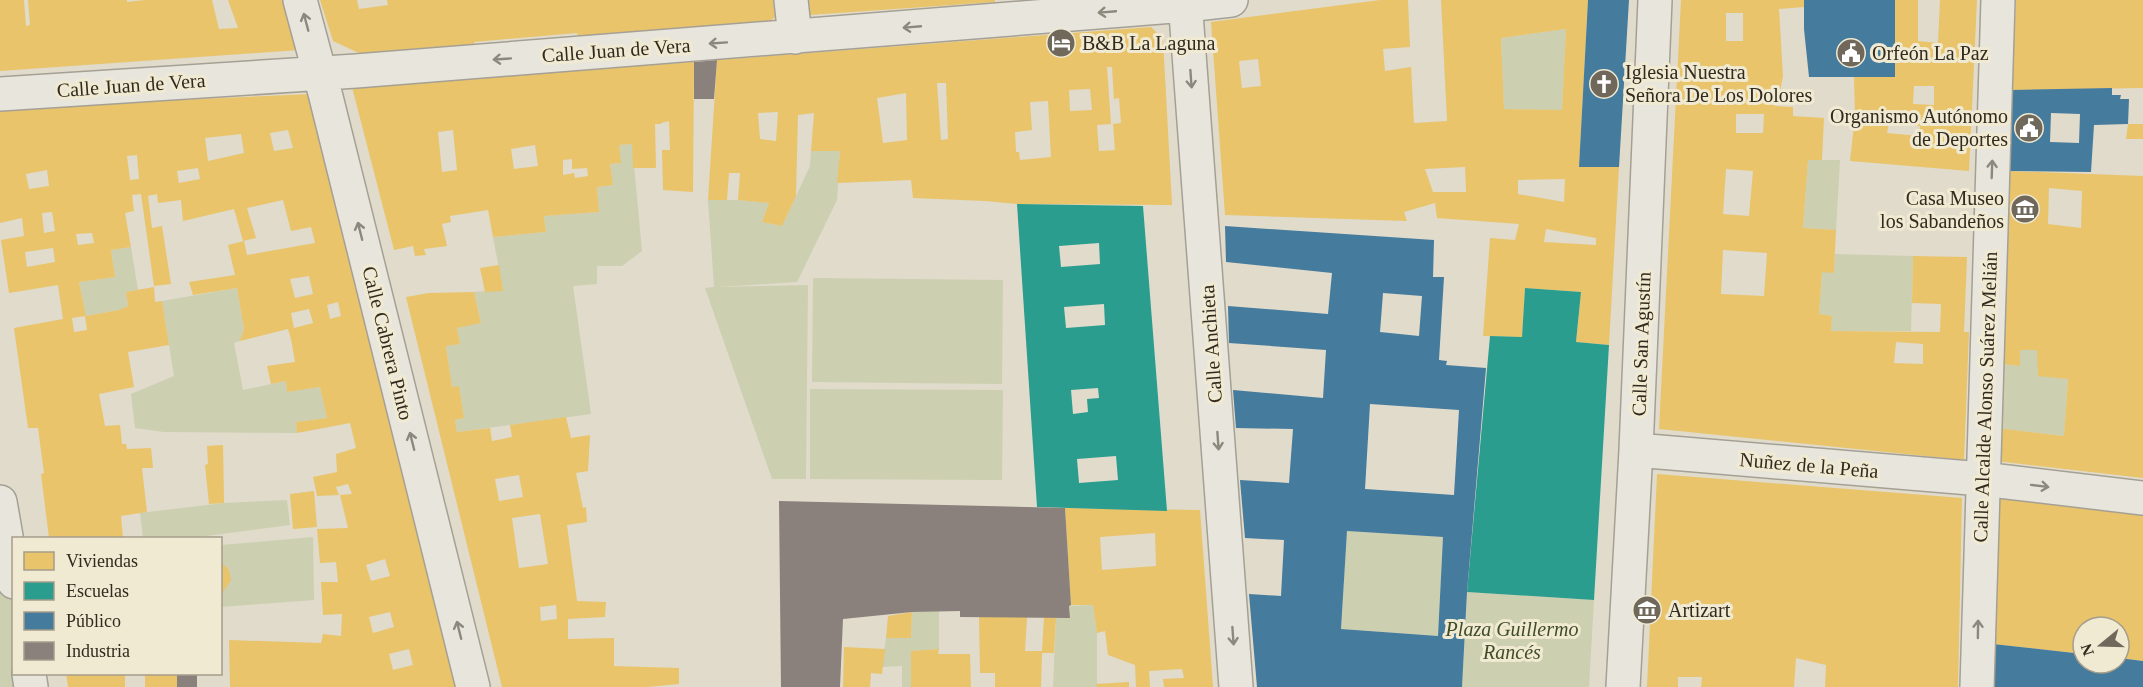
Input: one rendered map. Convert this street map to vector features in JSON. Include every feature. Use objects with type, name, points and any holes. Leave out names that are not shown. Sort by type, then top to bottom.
[{"type":"street","name":"Calle Cabrera Pinto","points":[[300,0],[320,72],[473,687]]},
{"type":"street","points":[[791,0],[795,37]]},
{"type":"street","name":"Calle Juan de Vera","points":[[0,94],[795,37],[1231,0]]},
{"type":"street","name":"Calle San Agustín","points":[[1623,687],[1636,450],[1655,0]]},
{"type":"street","name":"Calle Alcalde Alonso Suárez Melián","points":[[1977,687],[1998,0]]},
{"type":"street","name":"Calle Anchieta","points":[[1186,3],[1236,687]]},
{"type":"street","name":"Nuñez de la Peña","points":[[1636,450],[1982,479],[2143,498]]},
{"type":"street","points":[[0,502],[12,571]]},
{"type":"green space","points":[[1566,29],[1562,110],[1504,109],[1501,38]]},
{"type":"green space","points":[[632,144],[642,251],[622,266],[597,266],[597,284],[573,286],[591,414],[457,432],[455,420],[464,418],[459,387],[452,387],[446,346],[460,344],[457,328],[481,322],[474,292],[503,290],[493,237],[546,232],[544,216],[599,212],[597,187],[613,185],[610,164],[620,163],[619,145]]},
{"type":"green space","points":[[811,151],[840,151],[837,200],[797,282],[718,287],[808,285],[806,479],[772,479],[705,288],[714,287],[708,200],[769,203],[762,222],[782,226],[810,166]]},
{"type":"green space","points":[[1808,160],[1840,160],[1836,230],[1803,228]]},
{"type":"green space","points":[[131,247],[138,290],[126,292],[128,306],[119,310],[86,316],[79,282],[115,277],[111,250]]},
{"type":"green space","points":[[1835,254],[1913,256],[1911,331],[1831,331],[1832,316],[1819,314],[1822,272],[1834,272]]},
{"type":"green space","points":[[813,278],[1003,280],[1002,384],[812,382]]},
{"type":"green space","points":[[237,288],[244,329],[240,341],[234,343],[243,390],[286,381],[287,392],[320,387],[327,418],[296,422],[297,433],[164,432],[135,428],[131,394],[174,376],[162,301]]},
{"type":"green space","points":[[2020,350],[2037,350],[2068,379],[2064,436],[1997,428],[2001,364],[2020,366]]},
{"type":"green space","points":[[810,389],[1003,390],[1002,480],[810,479]]},
{"type":"green space","points":[[287,500],[290,525],[199,537],[143,537],[140,513],[224,503]]},
{"type":"green space","points":[[0,503],[12,576],[12,675],[31,687],[0,687]]},
{"type":"green space","points":[[1347,531],[1443,537],[1438,636],[1341,629]]},
{"type":"green space","points":[[313,537],[314,600],[222,607],[222,545]]},
{"type":"green space","name":"Plaza Guillermo Rancés","points":[[1467,592],[1594,600],[1589,687],[1462,687]]},
{"type":"green space","points":[[1093,605],[1097,633],[1097,687],[1053,687],[1056,618],[1070,618],[1069,606]]},
{"type":"green space","points":[[939,611],[939,649],[911,651],[911,687],[902,687],[902,666],[882,667],[886,638],[911,638],[912,612]]},
{"type":"building: Viviendas","points":[[0,0],[24,0],[26,26],[30,25],[28,0],[127,0],[127,2],[212,0],[219,29],[238,28],[228,0],[283,0],[299,50],[0,71]]},
{"type":"building: Viviendas","points":[[320,0],[357,0],[359,9],[388,5],[387,0],[773,0],[775,17],[770,21],[578,37],[577,33],[474,42],[475,46],[361,54],[333,41]]},
{"type":"building: Viviendas","points":[[809,0],[995,0],[995,2],[810,15]]},
{"type":"building: Viviendas","points":[[1380,0],[1408,0],[1410,47],[1383,49],[1385,71],[1411,67],[1414,123],[1447,121],[1441,0],[1588,0],[1579,167],[1619,167],[1609,345],[1576,342],[1581,292],[1525,288],[1522,337],[1483,336],[1490,238],[1515,240],[1519,224],[1437,218],[1435,203],[1404,212],[1407,221],[1225,215],[1211,22]],"holes":[[[1566,29],[1562,110],[1504,109],[1501,38]],[[1258,59],[1261,86],[1242,88],[1239,61]],[[1465,167],[1466,192],[1433,192],[1425,169]],[[1565,179],[1564,202],[1518,194],[1518,180]],[[1546,229],[1596,238],[1596,245],[1544,242]]]},
{"type":"building: Viviendas","points":[[1681,0],[1804,0],[1804,7],[1779,9],[1783,76],[1780,92],[1776,91],[1775,106],[1793,107],[1793,116],[1824,118],[1822,160],[1808,160],[1803,228],[1836,230],[1834,273],[1822,272],[1819,314],[1832,316],[1831,331],[1940,332],[1941,304],[1912,303],[1913,256],[1967,257],[1964,332],[1969,332],[1964,460],[1659,429]],"holes":[[[1726,13],[1743,13],[1743,41],[1726,41]],[[1736,114],[1764,114],[1763,133],[1736,133]],[[1726,169],[1753,171],[1749,216],[1723,214]],[[1723,250],[1767,253],[1764,296],[1721,294]],[[1896,342],[1923,344],[1923,364],[1894,363]]]},
{"type":"building: Viviendas","points":[[1895,0],[1918,0],[1918,41],[1938,43],[1940,0],[1977,0],[1969,171],[1850,161],[1855,116],[1854,77],[1895,77]],"holes":[[[1914,86],[1934,86],[1934,105],[1913,104]],[[1889,123],[1920,126],[1919,136],[1887,133]]]},
{"type":"building: Viviendas","points":[[2016,0],[2143,0],[2143,88],[2012,90]]},
{"type":"building: Viviendas","points":[[1151,27],[1163,39],[1172,205],[1017,204],[913,198],[911,180],[837,183],[840,151],[811,151],[814,113],[798,115],[796,196],[782,226],[762,222],[769,203],[738,200],[740,173],[729,173],[727,200],[708,200],[717,60]],"holes":[[[1107,67],[1112,67],[1114,99],[1119,98],[1121,123],[1113,124],[1115,150],[1099,151],[1097,125],[1111,124]],[[937,83],[946,83],[948,139],[941,140]],[[1090,89],[1092,110],[1070,111],[1069,90]],[[906,93],[907,140],[883,143],[877,98]],[[1048,101],[1051,157],[1020,160],[1019,152],[1016,152],[1015,132],[1032,130],[1030,102]],[[778,112],[776,141],[760,139],[758,113]]]},
{"type":"building: Viviendas","points":[[694,62],[693,192],[663,190],[662,150],[670,150],[669,121],[655,124],[656,168],[633,168],[632,144],[619,145],[621,163],[610,164],[613,185],[597,187],[599,212],[544,216],[546,232],[493,237],[488,210],[450,216],[451,222],[442,224],[447,246],[424,249],[426,255],[415,256],[413,246],[394,250],[352,87]],"holes":[[[453,130],[457,170],[442,172],[438,132]],[[535,145],[538,166],[514,169],[511,149]],[[572,159],[572,169],[587,168],[588,176],[575,178],[574,173],[563,175],[563,160]]]},
{"type":"building: Viviendas","points":[[310,94],[461,687],[230,687],[229,640],[321,643],[323,634],[341,636],[342,614],[323,615],[321,582],[338,582],[336,562],[320,563],[317,529],[348,528],[340,495],[352,494],[348,484],[336,487],[339,495],[317,496],[313,477],[337,472],[336,454],[356,448],[350,423],[297,433],[296,422],[327,418],[320,387],[287,392],[286,381],[271,384],[267,366],[295,362],[288,329],[240,341],[244,329],[237,288],[193,295],[189,282],[235,275],[228,245],[244,241],[247,255],[315,243],[311,227],[291,231],[283,200],[247,208],[256,238],[243,241],[234,209],[183,221],[181,200],[158,203],[157,194],[148,196],[152,228],[162,226],[171,284],[154,286],[141,194],[132,195],[134,211],[125,213],[131,247],[111,250],[115,277],[79,282],[86,316],[119,310],[128,306],[126,292],[154,287],[155,302],[162,301],[169,345],[128,352],[134,387],[99,394],[105,426],[120,425],[122,444],[126,444],[127,449],[151,448],[153,468],[142,468],[147,512],[121,516],[123,537],[49,537],[38,428],[28,428],[14,328],[63,319],[58,285],[9,293],[1,240],[24,236],[22,218],[0,223],[0,108]],"holes":[[[288,130],[293,148],[274,151],[270,133]],[[241,134],[244,153],[208,161],[205,138]],[[137,155],[139,179],[130,180],[127,156]],[[198,168],[200,179],[179,183],[177,171]],[[47,170],[49,186],[29,189],[26,174]],[[52,212],[55,231],[44,233],[42,213]],[[92,233],[94,243],[78,245],[76,234]],[[53,248],[55,262],[27,267],[25,252]],[[309,276],[313,294],[295,298],[290,279]],[[338,302],[341,316],[330,319],[327,305]],[[309,309],[313,323],[294,328],[291,313]],[[85,316],[87,330],[74,332],[72,318]],[[385,559],[390,576],[371,581],[366,565]],[[390,612],[394,627],[373,633],[369,617]],[[409,649],[413,665],[393,670],[389,654]]]},
{"type":"building: Viviendas","points":[[2128,124],[2143,124],[2143,139],[2126,139]]},
{"type":"building: Viviendas","points":[[2009,171],[2143,176],[2143,478],[1996,461],[1997,428],[2064,436],[2068,379],[2038,376],[2037,350],[2020,350],[2020,366],[2001,364]],"holes":[[[2049,188],[2082,191],[2081,228],[2048,224]]]},
{"type":"building: Viviendas","points":[[499,265],[503,291],[485,292],[480,268]]},
{"type":"building: Viviendas","points":[[474,292],[481,323],[457,328],[460,344],[446,346],[452,387],[459,386],[464,418],[455,420],[457,432],[490,428],[492,441],[512,437],[510,425],[566,417],[571,438],[590,435],[588,471],[576,473],[583,508],[586,507],[587,522],[567,525],[577,601],[606,602],[605,617],[568,619],[568,639],[614,638],[614,666],[679,668],[679,684],[647,687],[502,687],[406,297],[429,293]],"holes":[[[519,475],[523,497],[499,501],[495,479]],[[540,514],[548,564],[519,568],[512,518]],[[556,605],[557,619],[541,621],[540,607]]]},
{"type":"building: Viviendas","points":[[223,445],[224,503],[209,504],[205,465],[208,464],[207,446]]},
{"type":"building: Viviendas","points":[[1657,474],[1962,498],[1958,687],[1825,687],[1826,665],[1796,658],[1794,687],[1701,687],[1702,677],[1678,677],[1678,687],[1647,687]]},
{"type":"building: Viviendas","points":[[314,491],[317,527],[293,529],[290,494]]},
{"type":"building: Viviendas","points":[[1998,498],[2143,513],[2143,661],[2131,660],[2131,615],[2071,615],[2071,653],[1993,644]]},
{"type":"building: Viviendas","points":[[1065,508],[1200,510],[1213,687],[1164,687],[1163,679],[1184,678],[1182,669],[1149,671],[1150,687],[1136,687],[1135,665],[1108,655],[1105,631],[1097,633],[1093,605],[1071,605]],"holes":[[[1155,533],[1156,566],[1102,570],[1100,537]]]},
{"type":"building: Viviendas","points":[[222,564],[228,568],[231,580],[222,593]]},
{"type":"building: Viviendas","points":[[912,612],[911,638],[886,638],[888,616]]},
{"type":"building: Viviendas","points":[[979,617],[1027,617],[1025,651],[1042,651],[1044,617],[1056,618],[1054,653],[1042,653],[1041,687],[995,687],[995,673],[980,673]]},
{"type":"building: Viviendas","points":[[844,647],[885,649],[882,674],[871,673],[870,687],[843,687]]},
{"type":"building: Viviendas","points":[[939,649],[938,654],[970,654],[971,687],[911,687],[911,651]]},
{"type":"building: Viviendas","points":[[66,675],[125,675],[125,687],[68,687]]},
{"type":"building: Viviendas","points":[[145,675],[177,675],[177,687],[145,687]]},
{"type":"building: Viviendas","points":[[1129,682],[1129,687],[1097,687],[1096,684]]},
{"type":"building: Escuelas","points":[[1017,204],[1143,206],[1167,511],[1037,507]],"holes":[[[1099,243],[1100,264],[1061,267],[1059,246]],[[1104,304],[1105,325],[1066,328],[1064,307]],[[1098,388],[1099,398],[1087,399],[1088,412],[1073,414],[1071,390]],[[1116,456],[1118,480],[1079,483],[1077,459]]]},
{"type":"building: Escuelas","points":[[1525,288],[1581,292],[1576,342],[1609,345],[1594,600],[1467,592],[1490,336],[1522,337]]},
{"type":"building: Público","name":"Iglesia Nuestra Señora De Los Dolores","points":[[1588,0],[1629,0],[1619,167],[1579,167]]},
{"type":"building: Público","name":"Orfeón La Paz","points":[[1804,0],[1895,0],[1895,77],[1809,77],[1804,29]]},
{"type":"building: Público","points":[[2112,88],[2112,95],[2121,95],[2120,99],[2129,99],[2128,124],[2094,125],[2091,172],[2009,171],[2012,90]],"holes":[[[2051,113],[2080,114],[2079,143],[2050,142]]]},
{"type":"building: Público","points":[[1225,226],[1434,240],[1433,277],[1444,277],[1439,360],[1447,361],[1446,365],[1486,368],[1467,592],[1462,687],[1257,687],[1249,594],[1281,596],[1284,540],[1245,538],[1240,480],[1289,483],[1293,429],[1236,428],[1233,390],[1323,398],[1326,350],[1229,343],[1228,306],[1328,314],[1332,273],[1226,262]],"holes":[[[1383,293],[1422,296],[1419,336],[1380,332]],[[1370,404],[1459,410],[1454,495],[1365,489]],[[1347,531],[1443,537],[1438,636],[1341,629]]]},
{"type":"building: Público","points":[[1993,644],[2071,653],[2071,675],[2131,675],[2131,660],[2143,661],[2143,687],[1993,687]]},
{"type":"building: Industria","points":[[717,60],[714,99],[694,99],[694,62]]},
{"type":"building: Industria","points":[[779,501],[1065,508],[1070,618],[960,617],[960,611],[912,612],[843,619],[840,687],[781,687]]},
{"type":"building: Industria","points":[[177,675],[197,675],[197,687],[177,687]]},
{"type":"place","name":"B&B La Laguna","points":[[1061,43]]},
{"type":"place","name":"Orfeón La Paz","points":[[1851,53]]},
{"type":"place","name":"Iglesia Nuestra Señora De Los Dolores","points":[[1604,84]]},
{"type":"place","name":"Organismo Autónomo de Deportes","points":[[2029,128]]},
{"type":"place","name":"Casa Museo los Sabandeños","points":[[2025,209]]},
{"type":"place","name":"Artizart","points":[[1647,610]]}]
